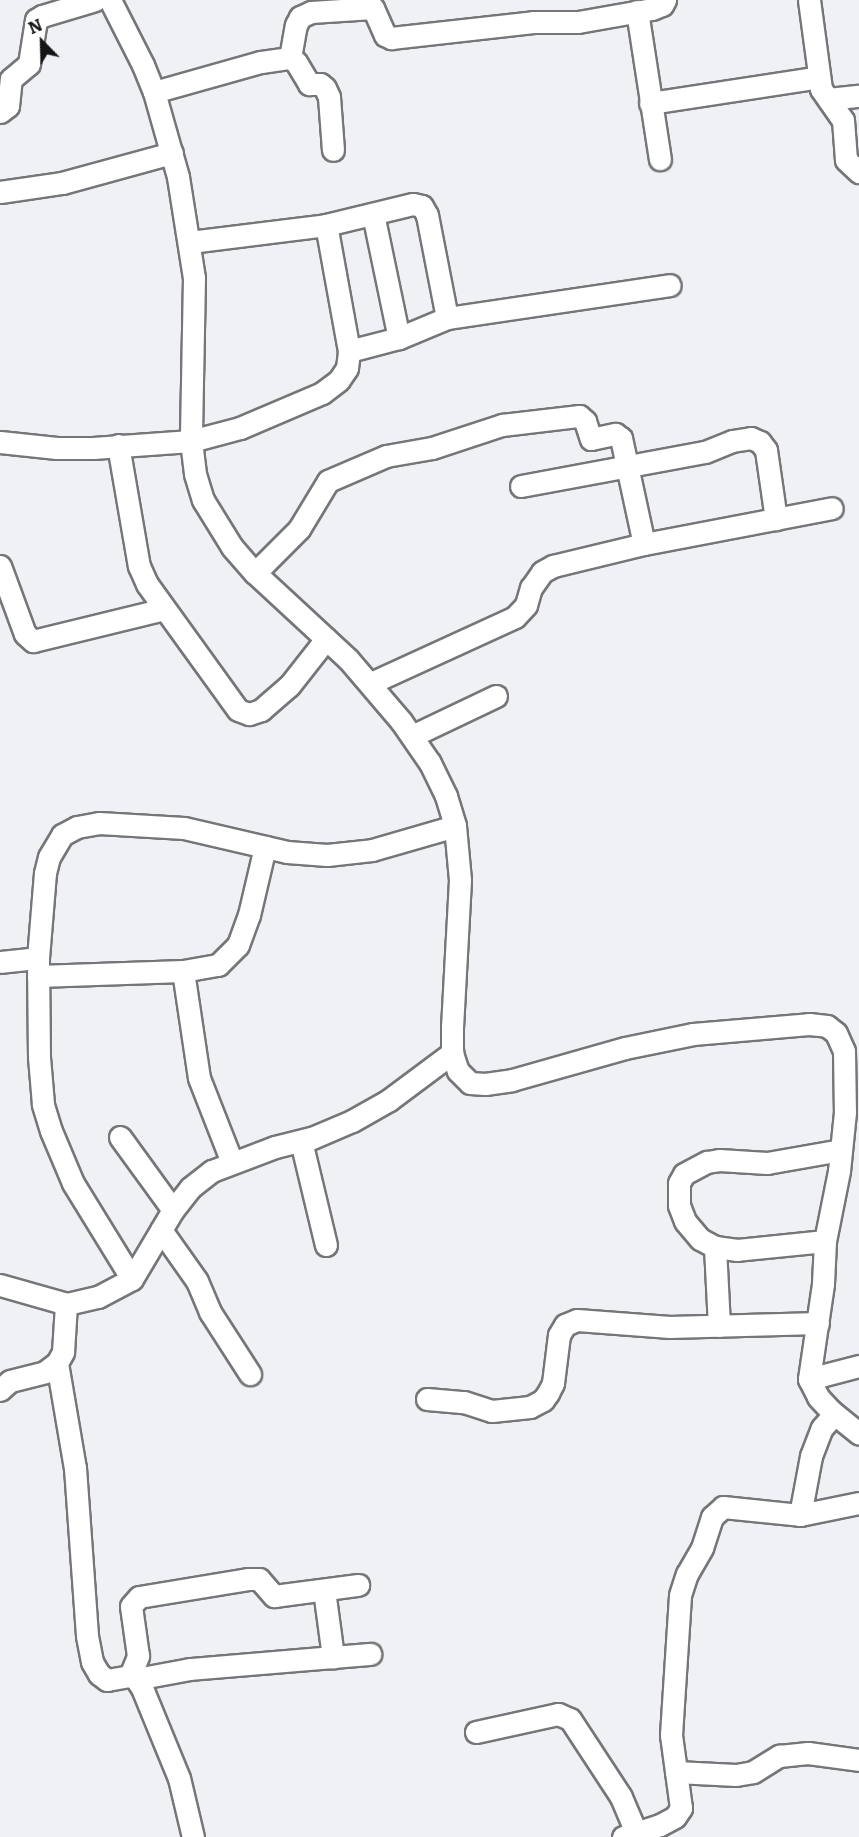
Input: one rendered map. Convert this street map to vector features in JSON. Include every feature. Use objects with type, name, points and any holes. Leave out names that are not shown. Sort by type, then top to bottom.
[{"type":"street","points":[[0,112],[8,106],[11,79],[29,64],[36,20],[42,16],[95,0]]},
{"type":"street","points":[[110,0],[154,92],[172,153],[190,242],[194,278],[191,441],[195,474],[203,500],[232,547],[255,573],[371,683],[412,736],[434,772],[455,826],[460,880],[452,1053],[461,1076],[470,1083],[484,1084],[512,1080],[625,1048],[693,1034],[809,1024],[827,1026],[836,1033],[844,1051],[852,1113],[841,1150],[825,1241],[818,1323],[808,1379],[818,1397],[834,1414],[859,1434]]},
{"type":"street","points":[[290,58],[300,17],[311,12],[362,6],[373,8],[385,35],[392,38],[533,22],[578,22],[662,5],[665,0]]},
{"type":"street","points":[[810,0],[819,77],[828,99],[836,107],[843,120],[846,160],[859,172]]},
{"type":"street","points":[[637,11],[660,159]]},
{"type":"street","points":[[154,92],[261,62],[290,58],[296,62],[309,84],[320,84],[325,88],[329,97],[333,150]]},
{"type":"street","points":[[650,103],[819,77]]},
{"type":"street","points":[[828,99],[859,96]]},
{"type":"street","points":[[0,192],[62,183],[172,153]]},
{"type":"street","points":[[190,242],[326,225],[412,204],[422,206],[427,215],[447,318]]},
{"type":"street","points":[[373,214],[399,338]]},
{"type":"street","points":[[0,442],[57,448],[191,441],[240,428],[322,393],[339,380],[347,368],[349,351],[326,225]]},
{"type":"street","points":[[349,351],[399,338],[447,318],[670,285]]},
{"type":"street","points":[[255,573],[299,529],[328,481],[386,456],[432,448],[502,425],[579,416],[585,421],[591,439],[619,435],[644,544]]},
{"type":"street","points":[[521,486],[705,452],[732,441],[751,438],[760,442],[766,450],[776,519]]},
{"type":"street","points":[[118,445],[140,566],[152,595],[238,710],[249,714],[261,710],[289,686],[326,639]]},
{"type":"street","points":[[371,683],[515,617],[526,605],[531,588],[542,572],[553,566],[644,544],[832,508]]},
{"type":"street","points":[[0,566],[25,634],[33,641],[164,609]]},
{"type":"street","points":[[412,736],[496,696]]},
{"type":"street","points":[[132,1279],[73,1183],[51,1131],[43,1104],[39,1057],[38,967],[45,873],[50,857],[62,835],[77,827],[99,823],[184,828],[287,852],[327,855],[372,850],[455,826]]},
{"type":"street","points":[[0,962],[38,967],[183,971],[218,965],[238,945],[249,915],[265,847]]},
{"type":"street","points":[[183,971],[199,1078],[232,1162]]},
{"type":"street","points":[[0,1285],[66,1304],[98,1297],[132,1279],[173,1210],[190,1188],[212,1171],[352,1121],[389,1100],[452,1053]]},
{"type":"street","points":[[120,1137],[173,1210]]},
{"type":"street","points":[[300,1141],[326,1245]]},
{"type":"street","points":[[825,1241],[737,1250],[716,1247],[692,1231],[679,1205],[680,1184],[684,1174],[694,1166],[719,1160],[767,1163],[841,1150]]},
{"type":"street","points":[[161,1230],[197,1281],[210,1312],[250,1374]]},
{"type":"street","points":[[716,1247],[719,1326]]},
{"type":"street","points":[[0,1390],[10,1381],[45,1371],[57,1363],[63,1352],[66,1304]]},
{"type":"street","points":[[427,1399],[464,1402],[492,1411],[530,1407],[543,1400],[553,1383],[559,1335],[570,1322],[577,1320],[670,1327],[818,1323]]},
{"type":"street","points":[[57,1363],[75,1468],[87,1636],[92,1662],[99,1674],[107,1680],[190,1669],[370,1654]]},
{"type":"street","points":[[808,1379],[859,1366]]},
{"type":"street","points":[[800,1515],[811,1456],[822,1428],[834,1414]]},
{"type":"street","points":[[476,1732],[558,1714],[570,1719],[621,1797],[629,1835],[660,1826],[675,1817],[681,1808],[670,1735],[680,1595],[687,1574],[702,1548],[712,1517],[723,1507],[800,1515],[859,1503]]},
{"type":"street","points":[[193,1837],[180,1778],[133,1677],[138,1656],[130,1606],[139,1597],[164,1591],[248,1579],[259,1579],[274,1596],[358,1585]]},
{"type":"street","points":[[324,1590],[333,1657]]},
{"type":"street","points":[[676,1772],[736,1775],[753,1772],[779,1756],[808,1753],[859,1760]]}]
